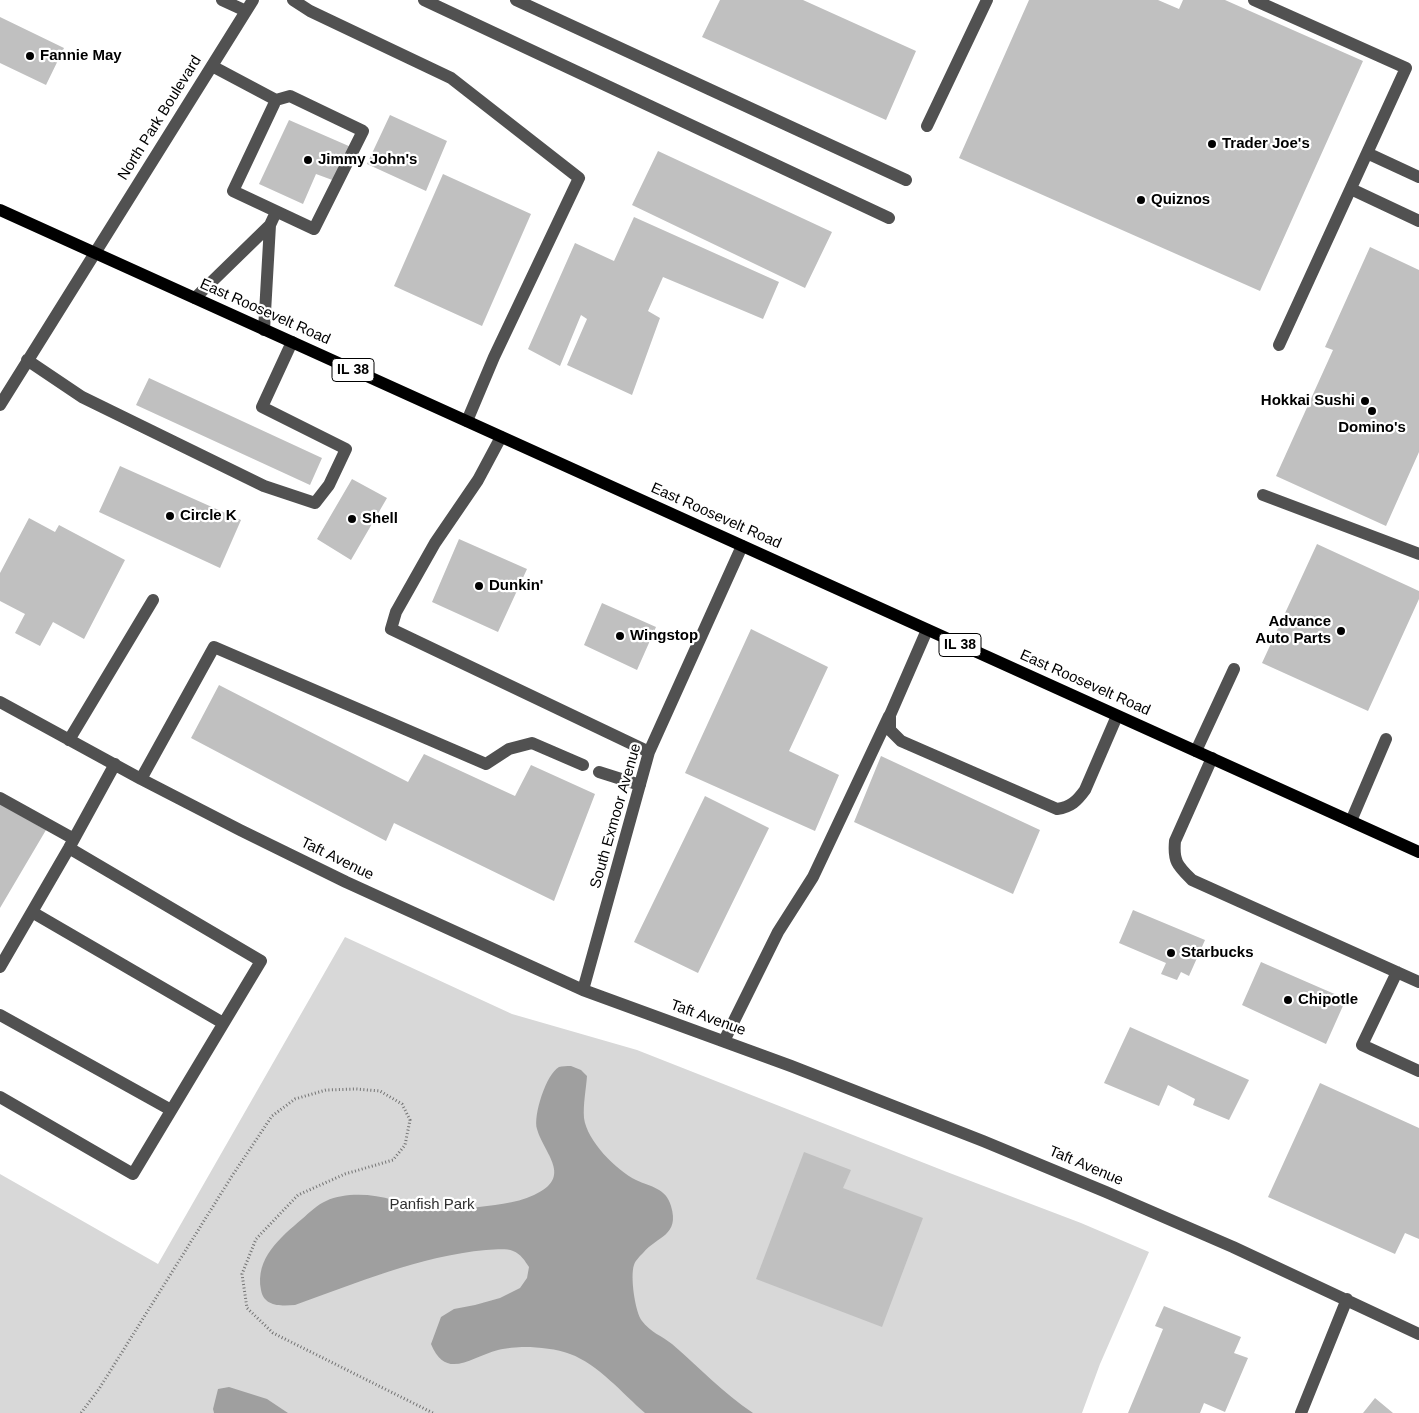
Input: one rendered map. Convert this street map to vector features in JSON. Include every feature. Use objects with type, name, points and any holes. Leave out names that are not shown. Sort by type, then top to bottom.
[{"type":"main road","name":"East Roosevelt Road","points":[[0,210],[1419,852]]},
{"type":"street","points":[[222,0],[246,11]]},
{"type":"street","name":"North Park Boulevard","points":[[0,405],[253,0]]},
{"type":"street","points":[[293,0],[310,11],[451,78],[579,178],[494,357],[467,422]]},
{"type":"street","points":[[424,0],[889,218]]},
{"type":"street","points":[[516,0],[906,180]]},
{"type":"street","points":[[927,126],[987,0]]},
{"type":"street","points":[[1254,0],[1406,68],[1279,345]]},
{"type":"street","points":[[212,66],[276,100],[290,96],[363,131],[314,229],[232,191],[276,100]]},
{"type":"street","points":[[1367,153],[1419,177]]},
{"type":"street","points":[[1351,189],[1419,221]]},
{"type":"street","points":[[195,298],[270,225],[276,212]]},
{"type":"street","points":[[264,330],[270,225]]},
{"type":"street","points":[[27,360],[82,397],[264,486],[315,503],[329,485],[346,449],[262,407],[292,342]]},
{"type":"street","points":[[501,437],[478,480],[430,552],[396,612],[391,629],[649,752]]},
{"type":"street","points":[[1262,495],[1419,554]]},
{"type":"street","name":"South Exmoor Avenue","points":[[583,990],[649,752],[742,546]]},
{"type":"street","points":[[69,740],[153,600]]},
{"type":"street","points":[[724,1042],[778,932],[812,877],[890,715],[927,630]]},
{"type":"street","points":[[140,778],[214,647],[486,764],[509,749],[532,743],[582,765]]},
{"type":"street","points":[[1196,751],[1234,669]]},
{"type":"street","name":"Taft Avenue","points":[[0,702],[240,830],[346,882],[583,990],[974,1138],[1080,1181],[1234,1247],[1419,1334]]},
{"type":"street","points":[[890,715],[890,730],[901,741],[1057,809],[1068,807],[1085,790],[1117,716]]},
{"type":"street","points":[[1351,821],[1386,739]]},
{"type":"street","points":[[1212,758],[1175,841],[1174,850],[1178,866],[1192,880],[1419,982]]},
{"type":"street","points":[[0,967],[71,844],[114,764]]},
{"type":"street","points":[[599,772],[640,785]]},
{"type":"street","points":[[0,798],[261,961],[133,1174],[0,1097]]},
{"type":"street","points":[[32,912],[224,1023]]},
{"type":"street","points":[[1396,972],[1362,1045],[1419,1071]]},
{"type":"street","points":[[0,1014],[172,1110]]},
{"type":"street","points":[[1301,1413],[1347,1299]]},
{"type":"path","points":[[81,1413],[104,1381],[232,1176],[272,1116],[295,1099],[326,1090],[356,1089],[380,1091],[402,1104],[410,1120],[405,1144],[393,1160],[346,1174],[298,1195],[256,1239],[242,1274],[246,1308],[273,1333],[433,1413]]},
{"type":"green space","name":"Panfish Park","points":[[345,937],[512,1014],[637,1050],[1081,1223],[1149,1252],[1100,1364],[1082,1413],[0,1413],[0,1174],[158,1264]]},
{"type":"shaded area","points":[[571,1066],[581,1070],[587,1076],[584,1118],[586,1127],[596,1145],[628,1175],[666,1195],[671,1206],[673,1216],[670,1230],[649,1247],[634,1265],[633,1285],[639,1316],[649,1328],[672,1344],[721,1388],[753,1413],[645,1413],[610,1380],[590,1365],[570,1354],[542,1348],[530,1347],[498,1350],[460,1364],[444,1362],[437,1355],[431,1344],[441,1317],[454,1309],[500,1298],[520,1288],[527,1278],[529,1267],[521,1256],[510,1250],[461,1253],[413,1264],[295,1305],[274,1304],[263,1296],[260,1279],[262,1268],[271,1250],[294,1226],[317,1206],[326,1201],[342,1196],[368,1195],[418,1207],[448,1211],[511,1202],[527,1198],[546,1188],[552,1181],[554,1173],[550,1156],[537,1129],[537,1115],[545,1086],[554,1071],[559,1067]]},
{"type":"shaded area","points":[[229,1387],[267,1399],[288,1413],[214,1413],[213,1409],[218,1389]]},
{"type":"building","points":[[720,0],[803,0],[916,51],[886,120],[702,37]]},
{"type":"building","points":[[1029,0],[1158,0],[1179,9],[1183,0],[1225,0],[1363,61],[1260,291],[959,158]]},
{"type":"building","name":"Fannie May","points":[[0,17],[64,48],[46,85],[0,63]]},
{"type":"building","points":[[390,115],[447,141],[426,191],[367,164]]},
{"type":"building","name":"Jimmy John's","points":[[289,120],[351,147],[335,181],[316,174],[303,204],[259,184]]},
{"type":"building","points":[[658,151],[832,232],[805,288],[632,205]]},
{"type":"building","points":[[443,174],[531,214],[482,326],[394,286]]},
{"type":"building","points":[[634,217],[779,282],[763,319],[663,277],[648,311],[660,318],[632,395],[567,365],[587,319],[581,315],[560,366],[528,349],[575,243],[614,261]]},
{"type":"building","name":"Hokkai Sushi","points":[[1370,247],[1419,270],[1419,452],[1386,526],[1276,476],[1333,350],[1325,347]]},
{"type":"building","points":[[149,378],[322,458],[310,485],[136,405]]},
{"type":"building","name":"Circle K","points":[[120,466],[241,520],[220,568],[99,512]]},
{"type":"building","name":"Shell","points":[[352,479],[387,498],[351,560],[317,539]]},
{"type":"building","points":[[29,518],[55,532],[59,525],[125,560],[84,639],[53,622],[40,646],[15,633],[25,614],[0,601],[0,573]]},
{"type":"building","name":"Dunkin'","points":[[459,539],[527,569],[498,632],[432,602]]},
{"type":"building","name":"Advance Auto Parts","points":[[1317,544],[1419,591],[1419,599],[1368,711],[1262,663]]},
{"type":"building","name":"Wingstop","points":[[602,603],[656,627],[637,670],[584,645]]},
{"type":"building","points":[[751,629],[828,667],[789,751],[839,775],[815,831],[685,773]]},
{"type":"building","points":[[219,685],[408,782],[424,754],[515,796],[531,765],[595,794],[554,901],[394,823],[386,841],[191,738]]},
{"type":"building","points":[[881,756],[1040,830],[1013,894],[854,822]]},
{"type":"building","points":[[705,796],[769,828],[698,973],[634,942]]},
{"type":"building","points":[[0,804],[46,830],[0,908]]},
{"type":"building","name":"Starbucks","points":[[1133,910],[1205,940],[1189,976],[1181,972],[1177,980],[1161,974],[1166,963],[1119,943]]},
{"type":"building","points":[[1261,962],[1346,999],[1326,1044],[1242,1005]]},
{"type":"building","points":[[1130,1027],[1249,1080],[1229,1120],[1193,1105],[1195,1099],[1168,1085],[1159,1106],[1104,1083]]},
{"type":"building","points":[[1320,1083],[1419,1128],[1419,1239],[1405,1233],[1395,1254],[1268,1197]]},
{"type":"building","points":[[804,1152],[851,1170],[843,1188],[923,1218],[882,1327],[756,1279]]},
{"type":"building","points":[[1164,1306],[1241,1337],[1234,1353],[1248,1358],[1225,1412],[1204,1403],[1200,1413],[1128,1413],[1163,1329],[1155,1326]]},
{"type":"building","points":[[1375,1398],[1393,1413],[1363,1413]]},
{"type":"place","name":"Fannie May","points":[[30,56]]},
{"type":"place","name":"Trader Joe's","points":[[1212,144]]},
{"type":"place","name":"Jimmy John's","points":[[308,160]]},
{"type":"place","name":"Quiznos","points":[[1141,200]]},
{"type":"place","name":"Hokkai Sushi","points":[[1365,401]]},
{"type":"place","name":"Domino's","points":[[1372,411]]},
{"type":"place","name":"Circle K","points":[[170,516]]},
{"type":"place","name":"Shell","points":[[352,519]]},
{"type":"place","name":"Dunkin'","points":[[479,586]]},
{"type":"place","name":"Advance Auto Parts","points":[[1341,631]]},
{"type":"place","name":"Wingstop","points":[[620,636]]},
{"type":"place","name":"Starbucks","points":[[1171,953]]},
{"type":"place","name":"Chipotle","points":[[1288,1000]]}]
